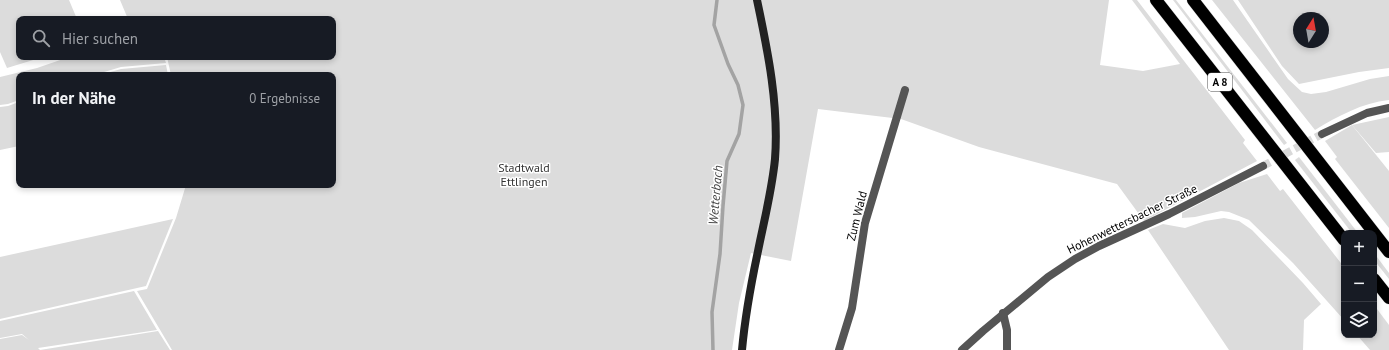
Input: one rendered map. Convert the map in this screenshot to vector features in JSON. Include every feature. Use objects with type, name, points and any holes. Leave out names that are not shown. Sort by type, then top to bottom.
[{"type":"highway","name":"A 8","points":[[1156,0],[1341,236]]},
{"type":"highway","name":"A 8","points":[[1192,0],[1389,252]]},
{"type":"highway","points":[[1377,283],[1389,298]]},
{"type":"main road","points":[[742,350],[750,291],[769,202],[776,143],[773,89],[757,0]]},
{"type":"street","name":"Zum Wald","points":[[839,350],[852,308],[865,223],[905,90]]},
{"type":"street","points":[[1322,134],[1367,113],[1389,108]]},
{"type":"street","name":"Hohenwettersbacher Straße","points":[[962,350],[1003,313],[1048,277],[1075,259],[1099,246],[1169,214],[1263,166]]},
{"type":"street","points":[[1003,313],[1007,330],[1007,350]]},
{"type":"green space","points":[[0,0],[69,0],[76,16],[16,16],[16,60],[33,60],[7,68],[0,52]]},
{"type":"green space","name":"Stadtwald Ettlingen","points":[[120,0],[1109,0],[1100,65],[1143,71],[1180,64],[1132,0],[1137,0],[1245,140],[1243,143],[1257,161],[1144,221],[1117,184],[979,147],[901,119],[818,109],[791,261],[751,253],[739,303],[732,350],[172,350],[137,291],[147,289],[176,218],[185,188],[336,188],[336,72],[170,72],[168,60],[336,60],[336,16],[127,16]]},
{"type":"green space","points":[[1173,0],[1176,0],[1287,143],[1284,145]]},
{"type":"green space","points":[[1212,0],[1233,0],[1288,79],[1302,92],[1311,94],[1326,92],[1370,79],[1389,76],[1389,100],[1369,104],[1350,111],[1315,130]]},
{"type":"green space","points":[[1238,0],[1389,0],[1389,68],[1359,72],[1299,84],[1282,66]]},
{"type":"green space","points":[[60,60],[165,60],[166,63],[121,67],[104,72],[21,72]]},
{"type":"green space","points":[[166,65],[167,72],[110,72],[121,69]]},
{"type":"green space","points":[[16,73],[16,101],[0,105],[0,77]]},
{"type":"green space","points":[[16,103],[16,147],[0,150],[0,107]]},
{"type":"green space","points":[[1389,117],[1389,152],[1376,153],[1352,125]]},
{"type":"green space","points":[[1352,125],[1389,171],[1389,228],[1335,159],[1337,157],[1325,141]]},
{"type":"green space","points":[[1299,157],[1356,230],[1350,230],[1295,160]]},
{"type":"green space","points":[[1267,174],[1280,191],[1283,189],[1341,263],[1341,317],[1293,263],[1249,220],[1229,212],[1221,211],[1195,217],[1182,218],[1182,213],[1239,183]]},
{"type":"green space","points":[[1224,218],[1239,221],[1252,230],[1321,304],[1304,320],[1303,350],[1229,350],[1148,230],[1163,224],[1185,228],[1205,221]]},
{"type":"green space","points":[[173,219],[146,286],[0,319],[0,257]]},
{"type":"green space","points":[[1377,257],[1389,273],[1389,279],[1377,264]]},
{"type":"green space","points":[[134,291],[157,330],[38,348],[40,350],[0,350],[0,339],[22,335],[29,340],[22,334],[0,338],[0,321]]},
{"type":"green space","points":[[1377,309],[1389,325],[1389,350],[1370,350],[1360,338],[1377,338]]},
{"type":"green space","points":[[158,331],[170,350],[40,350]]},
{"type":"waterway","name":"Wetterbach","points":[[713,350],[712,312],[720,254],[727,161],[739,134],[743,105],[738,85],[728,64],[714,25],[717,0]]},
{"type":"tunnel","points":[[1263,166],[1322,134]]}]
